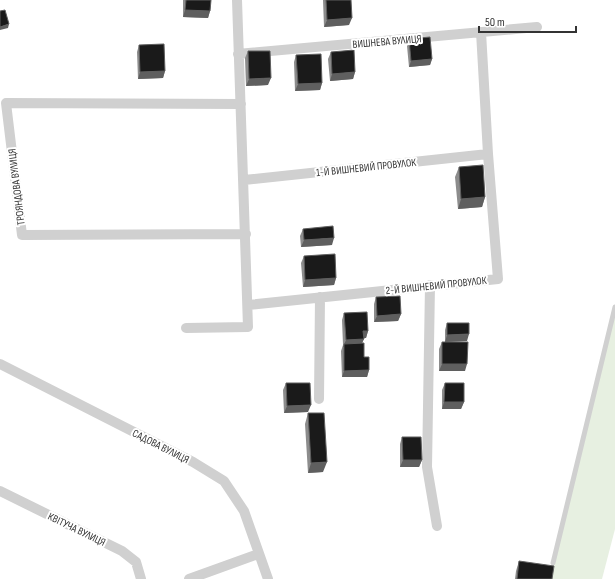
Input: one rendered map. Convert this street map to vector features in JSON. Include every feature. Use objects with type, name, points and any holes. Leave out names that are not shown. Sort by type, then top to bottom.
[{"type":"street","points":[[186,328],[248,327],[237,0]]},
{"type":"street","name":"ВИШНЕВА ВУЛИЦЯ","points":[[238,54],[537,27]]},
{"type":"street","points":[[481,32],[488,154]]},
{"type":"street","name":"ТРОЯНДОВА ВУЛИЦЯ","points":[[241,104],[3,103],[22,236],[246,234]]},
{"type":"street","name":"1-Й ВИШНЕВИЙ ПРОВУЛОК","points":[[244,180],[488,154]]},
{"type":"street","name":"2-Й ВИШНЕВИЙ ПРОВУЛОК","points":[[248,305],[498,279],[488,154]]},
{"type":"street","points":[[430,285],[427,467],[437,526]]},
{"type":"street","points":[[319,399],[320,297]]},
{"type":"street","name":"САДОВА ВУЛИЦЯ","points":[[0,364],[194,462],[224,481],[244,511],[268,579]]},
{"type":"street","name":"КВІТУЧА ВУЛИЦЯ","points":[[0,490],[122,551],[136,562],[142,579]]},
{"type":"street","points":[[189,579],[258,554]]},
{"type":"lane","points":[[553,563],[615,307]]},
{"type":"green space","points":[[615,307],[615,529],[602,579],[550,579]]},
{"type":"building","points":[[186,0],[211,0],[210,11],[185,10]]},
{"type":"building","points":[[326,0],[351,0],[352,18],[327,20]]},
{"type":"building","points":[[5,10],[9,24],[0,27],[0,11]]},
{"type":"building","points":[[430,37],[432,59],[411,61],[409,39]]},
{"type":"building","points":[[164,44],[165,71],[140,72],[139,45]]},
{"type":"building","points":[[354,50],[355,72],[332,74],[331,52]]},
{"type":"building","points":[[248,51],[270,51],[271,78],[249,79]]},
{"type":"building","points":[[321,54],[322,83],[298,84],[296,55]]},
{"type":"building","points":[[483,165],[485,197],[461,199],[459,167]]},
{"type":"building","points":[[333,226],[334,238],[304,240],[303,229]]},
{"type":"building","points":[[335,254],[336,278],[305,280],[304,256]]},
{"type":"building","points":[[400,296],[401,314],[377,316],[376,297]]},
{"type":"building","points":[[367,312],[368,331],[363,331],[364,339],[346,340],[344,313]]},
{"type":"building","points":[[447,323],[469,323],[469,334],[447,335]]},
{"type":"building","points":[[442,342],[468,342],[467,364],[442,364]]},
{"type":"building","points":[[364,343],[364,357],[369,357],[369,370],[344,371],[344,344]]},
{"type":"building","points":[[286,383],[310,383],[311,405],[287,406]]},
{"type":"building","points":[[445,383],[464,383],[464,402],[444,402]]},
{"type":"building","points":[[308,413],[324,413],[327,462],[311,463]]},
{"type":"building","points":[[402,437],[421,437],[422,460],[403,460]]},
{"type":"building","points":[[519,561],[554,566],[552,579],[517,579]]}]
